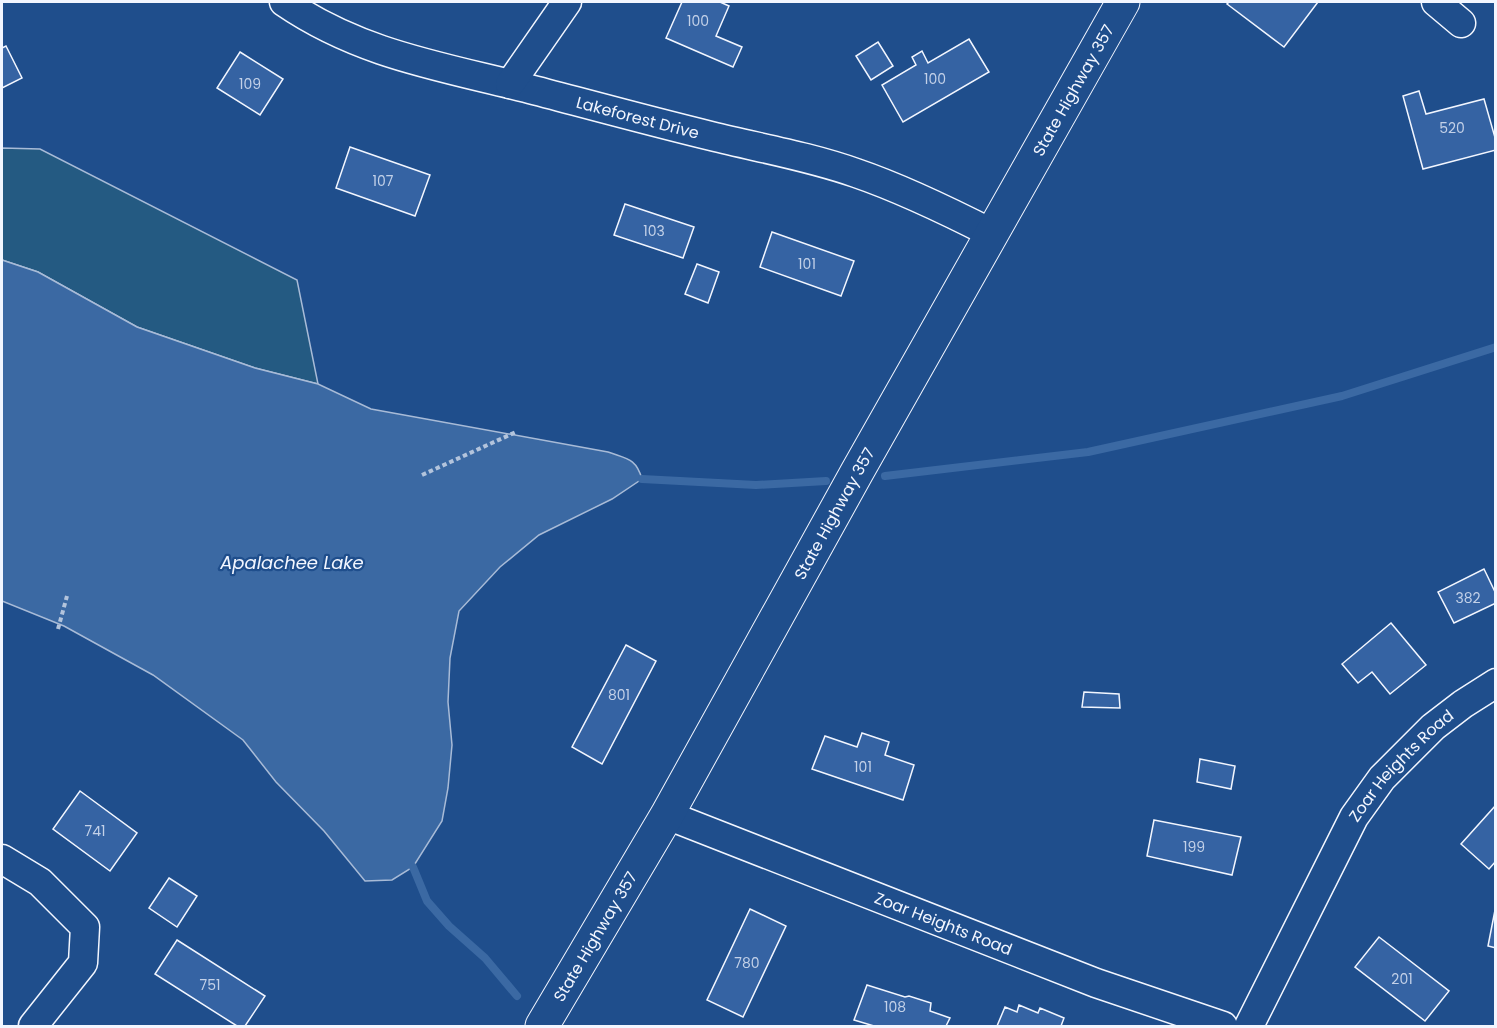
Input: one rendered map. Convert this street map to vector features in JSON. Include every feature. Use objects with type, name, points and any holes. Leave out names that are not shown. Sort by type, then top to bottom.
[{"type":"main road","name":"State Highway 357","points":[[542,1026],[667,815],[857,472],[1123,2]]},
{"type":"street","name":"Lakeforest Drive","points":[[284,2],[337,33],[379,50],[433,66],[810,158],[904,191],[993,234]]},
{"type":"street","points":[[510,84],[567,2]]},
{"type":"street","points":[[1436,2],[1461,23]]},
{"type":"street","name":"Zoar Heights Road","points":[[1249,1026],[1354,817],[1382,778],[1433,727],[1496,683]]},
{"type":"street","name":"Zoar Heights Road","points":[[667,815],[1096,983],[1223,1026]]},
{"type":"street","points":[[2,859],[40,882],[85,927],[83,963],[33,1026]]},
{"type":"path","points":[[422,475],[516,432]]},
{"type":"path","points":[[58,629],[68,596]]},
{"type":"shaded area","points":[[2,148],[40,149],[297,280],[318,384],[255,368],[137,327],[38,272],[2,260]]},
{"type":"water","name":"Apalachee Lake","points":[[2,260],[38,272],[137,327],[255,368],[318,384],[371,409],[608,452],[630,460],[637,467],[642,479],[612,499],[539,535],[500,567],[459,611],[450,658],[448,702],[452,745],[448,788],[442,821],[413,867],[392,880],[365,881],[324,831],[276,782],[243,740],[153,675],[64,626],[2,601]]},
{"type":"building","points":[[682,2],[720,2],[729,6],[716,36],[742,47],[733,67],[666,38]]},
{"type":"building","points":[[1229,2],[1318,2],[1284,47],[1227,4]]},
{"type":"building","points":[[969,39],[989,72],[903,122],[882,85],[916,65],[912,57],[922,51],[928,63]]},
{"type":"building","points":[[878,42],[893,66],[871,80],[856,56]]},
{"type":"building","points":[[6,46],[22,78],[2,88],[2,48]]},
{"type":"building","points":[[240,52],[283,79],[260,115],[217,88]]},
{"type":"building","points":[[1419,91],[1426,114],[1484,99],[1496,141],[1496,150],[1423,169],[1403,96]]},
{"type":"building","points":[[350,147],[430,175],[415,216],[336,188]]},
{"type":"building","points":[[625,204],[694,227],[683,258],[614,235]]},
{"type":"building","points":[[772,232],[854,261],[841,296],[760,267]]},
{"type":"building","points":[[697,264],[719,272],[708,303],[685,294]]},
{"type":"building","points":[[1484,569],[1496,594],[1496,603],[1454,623],[1438,592]]},
{"type":"building","points":[[1391,623],[1426,665],[1390,694],[1372,672],[1358,683],[1342,664]]},
{"type":"building","points":[[626,645],[656,661],[602,764],[572,747]]},
{"type":"building","points":[[1084,692],[1119,694],[1120,708],[1082,707]]},
{"type":"building","points":[[862,733],[889,742],[885,755],[914,765],[903,800],[812,769],[825,736],[857,747]]},
{"type":"building","points":[[1200,759],[1235,766],[1231,789],[1197,782]]},
{"type":"building","points":[[80,791],[137,833],[110,871],[53,829]]},
{"type":"building","points":[[1496,805],[1496,861],[1489,869],[1461,844]]},
{"type":"building","points":[[1154,820],[1241,837],[1232,875],[1147,856]]},
{"type":"building","points":[[169,878],[197,896],[177,927],[149,908]]},
{"type":"building","points":[[1496,905],[1496,948],[1488,946]]},
{"type":"building","points":[[750,909],[786,926],[743,1017],[707,1000]]},
{"type":"building","points":[[1379,937],[1449,991],[1425,1021],[1355,967]]},
{"type":"building","points":[[177,940],[265,996],[245,1026],[237,1026],[155,974]]},
{"type":"building","points":[[867,985],[931,1003],[930,1011],[950,1018],[946,1026],[874,1026],[854,1020]]},
{"type":"building","points":[[1019,1005],[1038,1013],[1040,1008],[1064,1018],[1061,1026],[997,1026],[1005,1007],[1017,1012]]},
{"type":"waterway","points":[[885,476],[1088,452],[1342,396],[1496,347]]},
{"type":"waterway","points":[[642,479],[756,485],[826,481]]},
{"type":"waterway","points":[[413,867],[427,901],[449,926],[485,958],[517,996]]}]
